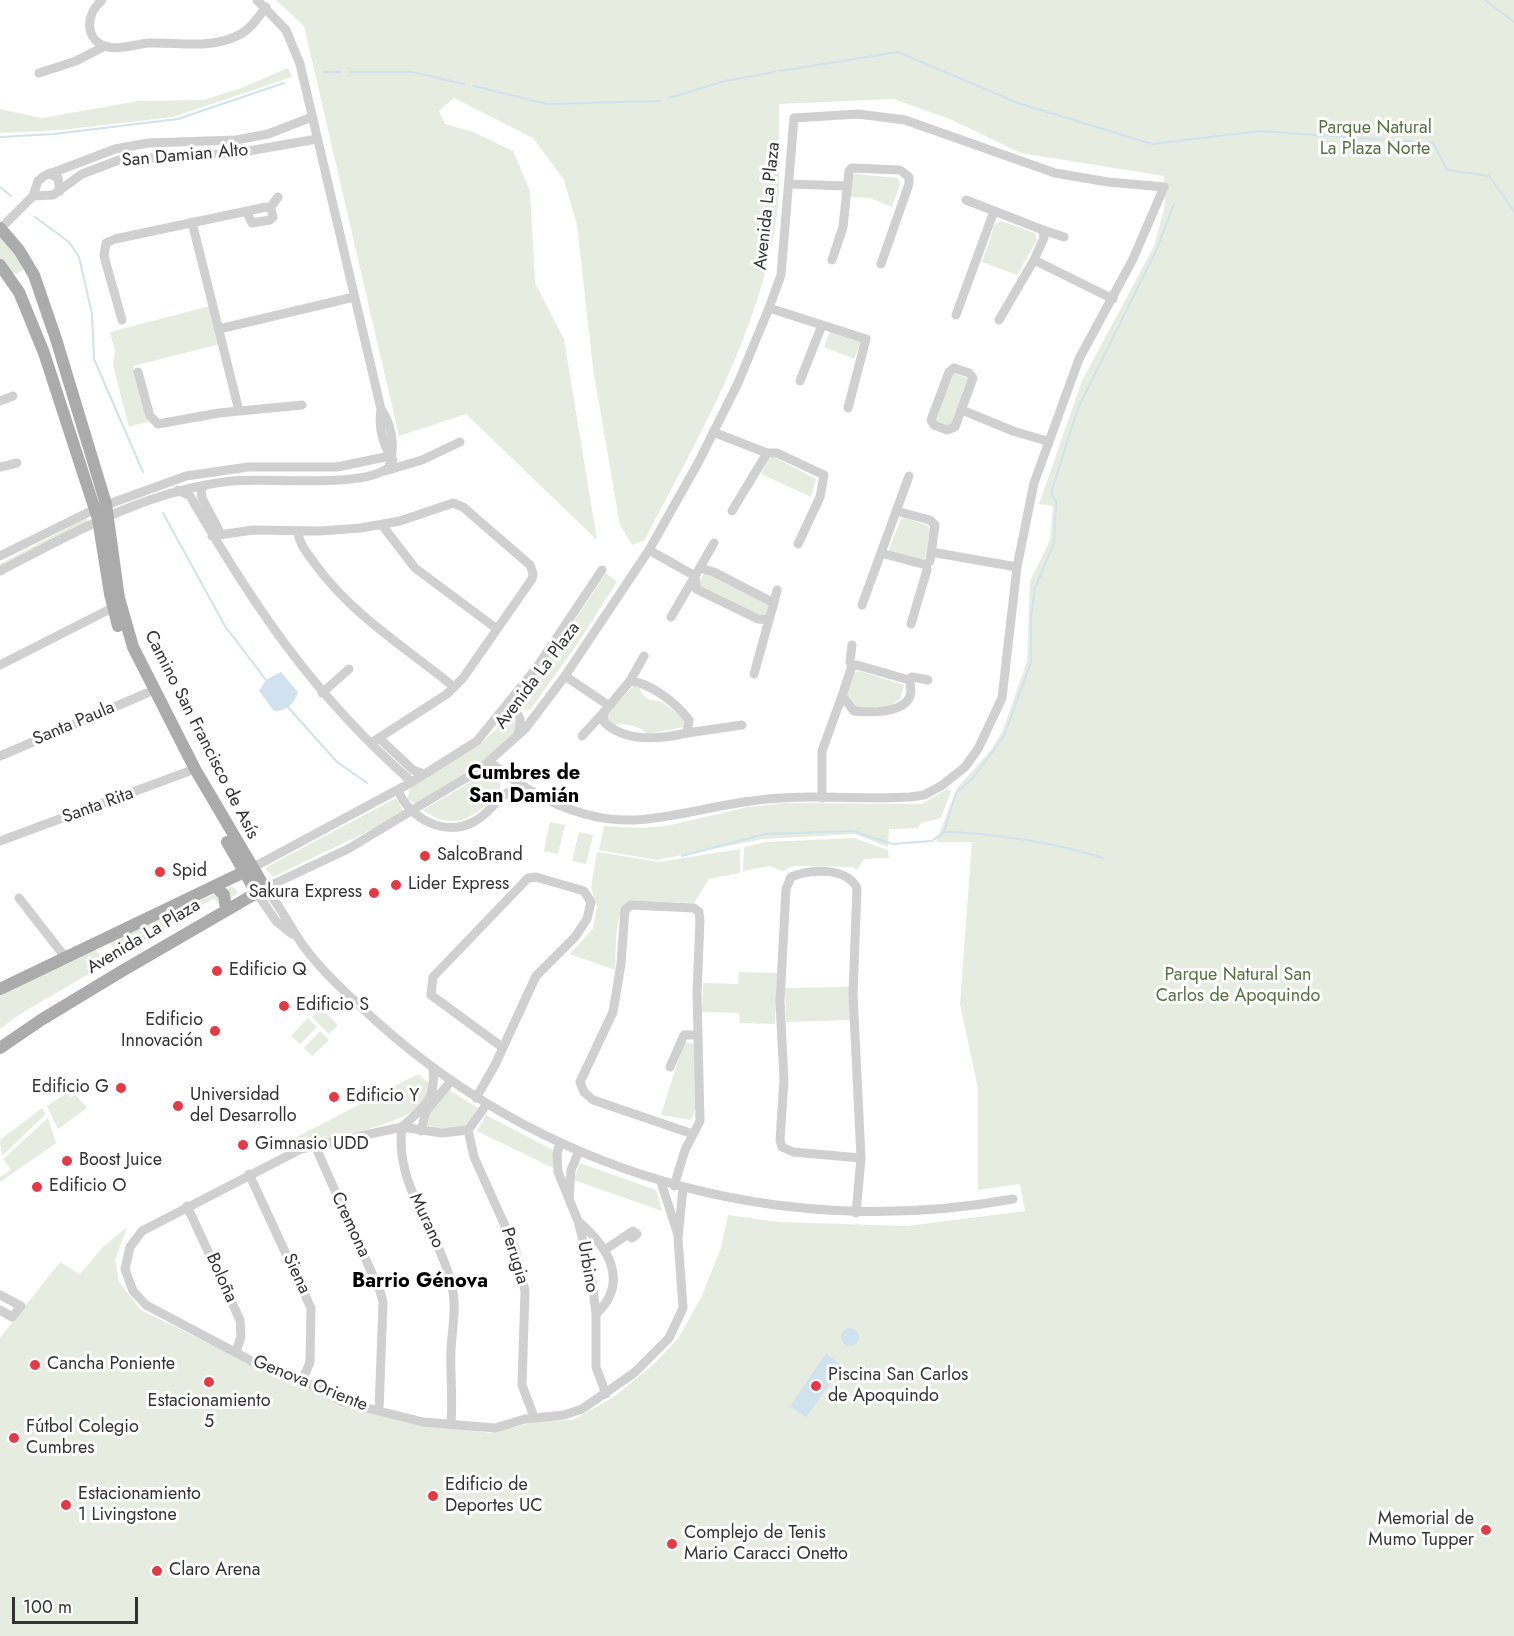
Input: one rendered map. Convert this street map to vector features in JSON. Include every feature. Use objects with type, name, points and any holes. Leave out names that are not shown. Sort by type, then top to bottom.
[{"type":"main road","name":"Camino San Francisco de Asís","points":[[0,228],[27,263],[42,297],[63,364],[102,512],[116,605],[126,650],[147,693],[260,890]]},
{"type":"main road","points":[[10,276],[22,274],[27,263]]},
{"type":"main road","name":"Camino San Francisco de Asís","points":[[0,265],[10,276],[26,306],[102,512]]},
{"type":"main road","points":[[50,371],[63,364]]},
{"type":"main road","name":"Camino San Francisco de Asís","points":[[116,605],[192,770]]},
{"type":"main road","name":"Avenida La Plaza","points":[[0,989],[248,870]]},
{"type":"main road","points":[[215,886],[224,895],[226,909]]},
{"type":"main road","name":"Avenida La Plaza","points":[[0,1048],[41,1020],[260,890]]},
{"type":"street","points":[[102,0],[90,13],[89,24],[93,35],[105,46],[119,48],[152,43],[198,45],[220,42],[244,32],[266,7]]},
{"type":"street","points":[[258,0],[282,24],[295,48],[381,409],[379,424],[384,447],[396,464],[405,465]]},
{"type":"street","points":[[39,73],[76,61],[105,46]]},
{"type":"street","name":"Avenida La Plaza","points":[[260,890],[348,849],[412,812],[489,762],[518,736],[565,676],[650,549],[738,383],[769,308],[781,275],[794,118],[858,114],[905,120],[1055,173],[1108,182],[1164,187],[1113,299]]},
{"type":"street","name":"San Damian Alto","points":[[49,173],[115,149],[148,143],[236,141],[268,134],[312,117]]},
{"type":"street","name":"San Damian Alto","points":[[33,196],[50,196],[82,174],[119,160],[237,153],[317,139]]},
{"type":"street","points":[[832,260],[843,227],[846,175],[852,168],[900,170],[909,177],[909,184],[881,264]]},
{"type":"street","points":[[0,228],[33,196],[39,181],[49,173],[58,178],[60,191]]},
{"type":"street","points":[[790,184],[846,186]]},
{"type":"street","points":[[122,320],[104,256],[106,243],[114,239],[192,222],[247,213],[252,223],[270,220],[274,214],[270,208],[278,197]]},
{"type":"street","points":[[966,200],[1064,237]]},
{"type":"street","points":[[956,315],[994,211]]},
{"type":"street","points":[[192,222],[239,411]]},
{"type":"street","points":[[999,320],[1034,260],[1044,238],[1043,230]]},
{"type":"street","points":[[489,762],[525,787],[579,813],[624,820],[688,813],[750,801],[924,795],[949,781],[965,767],[978,749],[1002,698],[1017,567],[1034,483],[1047,441],[1078,359],[1113,299],[1034,260]]},
{"type":"street","points":[[219,329],[354,297]]},
{"type":"street","points":[[769,308],[866,339],[848,408]]},
{"type":"street","points":[[800,381],[822,325]]},
{"type":"street","points":[[954,368],[969,373],[973,378],[962,410],[951,430],[934,425],[932,422],[949,372],[954,368]]},
{"type":"street","points":[[138,372],[150,416],[155,423],[164,425],[239,411],[302,405]]},
{"type":"street","points":[[0,401],[13,396]]},
{"type":"street","points":[[962,410],[1013,431],[1047,441]]},
{"type":"street","points":[[713,432],[767,453],[777,453],[824,475],[820,497],[798,544]]},
{"type":"street","points":[[0,571],[102,512],[177,490],[246,480],[343,479],[405,465],[460,442]]},
{"type":"street","points":[[732,511],[767,453]]},
{"type":"street","points":[[0,556],[165,482],[203,472],[248,467],[336,467],[390,456]]},
{"type":"street","points":[[385,471],[389,467],[390,456]]},
{"type":"street","points":[[0,466],[17,464]]},
{"type":"street","points":[[862,605],[909,476]]},
{"type":"street","points":[[205,485],[201,495],[217,535]]},
{"type":"street","points":[[177,490],[190,496],[217,535],[256,606],[322,693],[375,741],[413,770],[424,774]]},
{"type":"street","points":[[217,535],[264,530],[298,532],[347,530],[382,525],[448,503],[457,504],[530,565],[533,573],[532,579],[454,687],[437,702],[375,741]]},
{"type":"street","points":[[896,511],[930,520],[935,525],[930,561],[926,565]]},
{"type":"street","points":[[382,525],[415,568],[497,629]]},
{"type":"street","points":[[298,532],[305,551],[345,601],[372,626],[454,687]]},
{"type":"street","points":[[671,617],[714,543]]},
{"type":"street","points":[[650,549],[697,572],[714,572],[774,603]]},
{"type":"street","points":[[931,552],[1017,567]]},
{"type":"street","points":[[881,553],[926,565]]},
{"type":"street","points":[[911,624],[927,570],[926,565]]},
{"type":"street","name":"Avenida La Plaza","points":[[248,870],[398,790],[477,741],[537,668],[602,570]]},
{"type":"street","points":[[697,572],[696,590],[758,619],[769,620]]},
{"type":"street","points":[[754,674],[777,590]]},
{"type":"street","points":[[0,665],[116,605]]},
{"type":"street","points":[[822,798],[822,751],[852,666],[850,656],[852,645]]},
{"type":"street","points":[[582,736],[630,681],[644,656]]},
{"type":"street","points":[[852,666],[857,664],[909,680],[912,677],[928,680]]},
{"type":"street","points":[[322,693],[349,669]]},
{"type":"street","points":[[565,676],[606,708]]},
{"type":"street","points":[[832,722],[854,711],[885,712],[899,708],[909,696],[909,680]]},
{"type":"street","points":[[630,681],[644,682],[683,712],[689,720],[687,733]]},
{"type":"street","name":"Santa Paula","points":[[0,756],[147,693]]},
{"type":"street","points":[[842,696],[854,711]]},
{"type":"street","points":[[606,708],[604,722],[614,732],[639,738],[742,724]]},
{"type":"street","points":[[502,713],[528,714],[538,711]]},
{"type":"street","points":[[516,712],[522,720],[518,736]]},
{"type":"street","points":[[375,741],[412,782]]},
{"type":"street","name":"Santa Rita","points":[[0,841],[192,770]]},
{"type":"street","points":[[504,795],[505,774]]},
{"type":"street","points":[[398,790],[402,801],[419,819],[440,826],[467,825],[485,815],[504,795],[525,787]]},
{"type":"street","points":[[855,1213],[861,1158],[853,994],[857,888],[852,879],[843,874],[801,873],[791,877],[786,889],[780,1002],[784,1080],[780,1140],[782,1147],[794,1152],[861,1158]]},
{"type":"street","points":[[476,1098],[495,1065],[536,976],[574,937],[587,919],[591,902],[584,891],[536,877],[528,878],[520,883],[432,977],[431,995],[502,1047]]},
{"type":"street","name":"Camino San Francisco de Asís","points":[[260,890],[300,942],[361,1007],[433,1068],[476,1098],[579,1151],[661,1182],[775,1207],[855,1213],[943,1210],[1013,1199]]},
{"type":"street","points":[[19,898],[65,957]]},
{"type":"street","name":"Genova Oriente","points":[[187,1206],[148,1227],[134,1240],[126,1261],[128,1282],[136,1296],[146,1305],[263,1367],[303,1379],[343,1401],[423,1422],[495,1428],[534,1417],[572,1412],[606,1394],[656,1353],[669,1338],[680,1317],[684,1299],[678,1238],[679,1187],[693,1134],[700,1121],[697,1035],[699,912],[685,906],[631,905],[625,909],[621,964],[613,1012],[580,1082],[584,1092],[593,1100],[693,1134]]},
{"type":"street","points":[[670,1067],[684,1035],[697,1035]]},
{"type":"street","points":[[402,1127],[428,1102],[435,1085],[433,1068]]},
{"type":"street","points":[[421,1131],[426,1111],[451,1081]]},
{"type":"street","points":[[187,1206],[291,1153],[315,1146],[402,1127],[442,1133],[468,1130],[487,1104]]},
{"type":"street","name":"Murano","points":[[402,1127],[400,1154],[406,1179],[440,1248],[452,1286],[455,1318],[451,1346],[451,1423]]},
{"type":"street","name":"Perugia","points":[[468,1130],[474,1157],[515,1248],[525,1291],[522,1384],[534,1417]]},
{"type":"street","name":"Urbino","points":[[560,1142],[556,1154],[558,1172],[578,1221],[591,1272],[596,1314],[596,1367],[606,1394]]},
{"type":"street","name":"Cremona","points":[[315,1146],[380,1291],[382,1302],[379,1411]]},
{"type":"street","name":"Urbino","points":[[569,1198],[571,1170],[579,1151]]},
{"type":"street","name":"Siena","points":[[249,1174],[311,1308],[310,1362],[303,1379]]},
{"type":"street","name":"Genova Oriente","points":[[661,1182],[678,1238]]},
{"type":"street","name":"Boloña","points":[[187,1206],[240,1320],[241,1337],[236,1352]]},
{"type":"street","name":"Urbino","points":[[578,1221],[606,1249],[612,1268],[612,1286],[602,1308],[596,1314]]},
{"type":"street","points":[[606,1249],[629,1236]]},
{"type":"street","points":[[0,1295],[21,1306],[12,1317],[0,1310]]},
{"type":"green space","points":[[276,0],[1514,0],[1514,1636],[0,1636],[0,1338],[60,1262],[80,1274],[102,1248],[127,1227],[115,1260],[119,1282],[141,1310],[234,1356],[290,1376],[340,1403],[426,1426],[490,1433],[539,1421],[573,1420],[612,1398],[653,1365],[679,1337],[701,1298],[721,1248],[728,1215],[778,1222],[907,1226],[1025,1211],[1020,1184],[978,1190],[978,1089],[960,1004],[972,842],[936,842],[957,788],[991,750],[1003,730],[1027,661],[1030,581],[1050,540],[1053,506],[1039,504],[1082,381],[1154,246],[1165,206],[1164,176],[1021,153],[950,119],[893,99],[779,104],[778,208],[767,264],[755,306],[723,386],[684,465],[644,541],[632,545],[620,525],[593,368],[577,225],[564,180],[533,138],[454,98],[439,111],[445,124],[473,132],[513,151],[530,191],[535,283],[564,339],[597,540],[466,414],[399,436],[304,26]]},
{"type":"green space","points":[[288,68],[292,77],[173,117],[61,130],[0,133],[0,109],[42,118],[138,101],[203,100],[239,89]]},
{"type":"green space","points":[[856,174],[898,178],[900,184],[892,207],[870,198],[850,197],[850,176]]},
{"type":"green space","points":[[1001,221],[1035,233],[1037,240],[1017,275],[982,262],[995,224]]},
{"type":"green space","points":[[0,234],[10,244],[24,268],[17,274],[11,272],[0,260]]},
{"type":"green space","points":[[210,306],[220,344],[133,366],[147,422],[129,427],[113,365],[115,351],[110,332]]},
{"type":"green space","points":[[830,331],[861,342],[854,359],[824,347]]},
{"type":"green space","points":[[952,372],[969,379],[951,427],[934,420]]},
{"type":"green space","points":[[774,457],[816,479],[811,497],[761,474],[768,459]]},
{"type":"green space","points":[[86,518],[88,522],[0,567],[0,564]]},
{"type":"green space","points":[[905,518],[928,526],[930,530],[925,560],[921,562],[893,554],[889,549],[901,519]]},
{"type":"green space","points":[[705,571],[770,603],[765,618],[697,585]]},
{"type":"green space","points":[[606,573],[617,582],[576,646],[530,710],[512,708],[554,651]]},
{"type":"green space","points":[[860,671],[904,685],[900,699],[890,707],[853,707],[846,698],[852,673]]},
{"type":"green space","points":[[633,686],[640,688],[642,694],[650,700],[660,701],[684,718],[684,727],[647,734],[632,725],[614,725],[608,721],[610,711]]},
{"type":"green space","points":[[510,716],[516,718],[517,730],[484,761],[416,804],[407,799],[410,788],[480,744]]},
{"type":"green space","points":[[489,771],[500,779],[500,791],[475,814],[465,819],[445,821],[423,810]]},
{"type":"green space","points":[[947,789],[951,791],[941,818],[921,823],[918,828],[889,829],[888,847],[855,834],[763,839],[657,860],[599,850],[604,826],[640,828],[666,826],[748,807],[785,803],[922,804]]},
{"type":"green space","points":[[396,798],[404,812],[388,821],[273,877],[265,868]]},
{"type":"green space","points":[[550,822],[565,825],[558,854],[544,851]]},
{"type":"green space","points":[[579,832],[593,835],[586,864],[572,861]]},
{"type":"green space","points":[[854,838],[888,850],[889,858],[864,859],[857,870],[853,867],[793,866],[783,871],[769,866],[743,871],[744,847],[766,842]]},
{"type":"green space","points":[[740,849],[740,873],[709,879],[694,903],[631,901],[625,906],[618,922],[615,970],[570,954],[593,928],[597,907],[591,888],[597,852],[659,862]]},
{"type":"green space","points":[[232,886],[239,893],[219,905],[214,898],[120,956],[109,942]]},
{"type":"green space","points":[[95,949],[106,964],[20,1014],[0,1029],[0,995],[75,956]]},
{"type":"green space","points":[[739,972],[777,973],[775,1024],[740,1023],[739,1013],[702,1012],[703,983],[738,984]]},
{"type":"green space","points":[[850,987],[851,1020],[786,1022],[785,988]]},
{"type":"green space","points":[[321,1008],[338,1025],[329,1034],[312,1017]]},
{"type":"green space","points":[[308,1018],[317,1027],[300,1044],[291,1036]]},
{"type":"green space","points":[[320,1031],[329,1040],[312,1056],[304,1048]]},
{"type":"green space","points":[[684,1042],[694,1044],[696,1108],[691,1120],[661,1115]]},
{"type":"green space","points":[[418,1074],[431,1085],[427,1098],[418,1108],[404,1116],[367,1129],[298,1144],[295,1138]]},
{"type":"green space","points":[[449,1090],[478,1108],[465,1126],[445,1129],[426,1125],[429,1111]]},
{"type":"green space","points":[[67,1093],[71,1098],[75,1094],[87,1108],[58,1129],[47,1106]]},
{"type":"green space","points":[[42,1108],[46,1114],[2,1156],[0,1140]]},
{"type":"green space","points":[[486,1115],[553,1150],[553,1168],[477,1131]]},
{"type":"green space","points":[[48,1118],[56,1143],[0,1182],[0,1177],[11,1170],[3,1159]]},
{"type":"green space","points":[[580,1163],[656,1190],[662,1211],[574,1180]]},
{"type":"water","points":[[281,672],[298,692],[295,700],[289,706],[274,711],[259,691],[266,680]]},
{"type":"water","points":[[850,1328],[856,1331],[859,1337],[856,1343],[850,1346],[844,1343],[841,1337],[844,1331]]},
{"type":"water","name":"Piscina San Carlos de Apoquindo","points":[[826,1354],[843,1366],[806,1417],[790,1406]]},
{"type":"waterway","points":[[1485,0],[1514,22]]},
{"type":"waterway","points":[[780,71],[898,52],[1018,103],[1152,144],[1260,131],[1433,143],[1447,170],[1489,176],[1514,211]]},
{"type":"waterway","points":[[323,72],[341,72]]},
{"type":"waterway","points":[[351,72],[412,72],[464,84]]},
{"type":"waterway","points":[[669,98],[725,81],[775,72]]},
{"type":"waterway","points":[[0,137],[54,134],[178,119],[284,83]]},
{"type":"waterway","points":[[474,86],[547,104],[661,101]]},
{"type":"waterway","points":[[0,187],[11,196]]},
{"type":"waterway","points":[[682,856],[765,834],[853,831],[892,844],[932,841],[944,832],[956,793],[973,778],[1004,736],[1031,662],[1031,616],[1035,588],[1054,543],[1056,502],[1051,493],[1078,408],[1156,251],[1174,204]]},
{"type":"waterway","points":[[35,217],[69,242],[79,257],[92,314],[94,359],[143,472]]},
{"type":"waterway","points":[[163,513],[225,626],[266,680]]},
{"type":"waterway","points":[[287,706],[337,762],[367,783]]},
{"type":"waterway","points":[[944,832],[983,834],[1024,840],[1103,858]]},
{"type":"place","name":"SalcoBrand","points":[[425,856]]},
{"type":"place","name":"Spid","points":[[160,872]]},
{"type":"place","name":"Lider Express","points":[[396,885]]},
{"type":"place","name":"Sakura Express","points":[[374,893]]},
{"type":"place","name":"Edificio Q","points":[[217,971]]},
{"type":"place","name":"Edificio S","points":[[284,1006]]},
{"type":"place","name":"Edificio Innovación","points":[[215,1031]]},
{"type":"place","name":"Edificio G","points":[[121,1088]]},
{"type":"place","name":"Edificio Y","points":[[334,1097]]},
{"type":"place","name":"Universidad del Desarrollo","points":[[178,1106]]},
{"type":"place","name":"Gimnasio UDD","points":[[243,1145]]},
{"type":"place","name":"Boost Juice","points":[[67,1161]]},
{"type":"place","name":"Edificio O","points":[[37,1187]]},
{"type":"place","name":"Cancha Poniente","points":[[35,1365]]},
{"type":"place","name":"Estacionamiento 5","points":[[209,1382]]},
{"type":"place","name":"Piscina San Carlos de Apoquindo","points":[[816,1386]]},
{"type":"place","name":"Fútbol Colegio Cumbres","points":[[14,1438]]},
{"type":"place","name":"Edificio de Deportes UC","points":[[433,1496]]},
{"type":"place","name":"Estacionamiento 1 Livingstone","points":[[66,1505]]},
{"type":"place","name":"Memorial de Mumo Tupper","points":[[1486,1530]]},
{"type":"place","name":"Complejo de Tenis Mario Caracci Onetto","points":[[672,1544]]},
{"type":"place","name":"Claro Arena","points":[[157,1571]]},
{"type":"district","name":"Cumbres de San Damián","points":[[524,786]]},
{"type":"district","name":"Barrio Génova","points":[[420,1282]]},
{"type":"park label","name":"Parque Natural La Plaza Norte","points":[[1375,139]]},
{"type":"park label","name":"Parque Natural San Carlos de Apoquindo","points":[[1238,986]]}]
